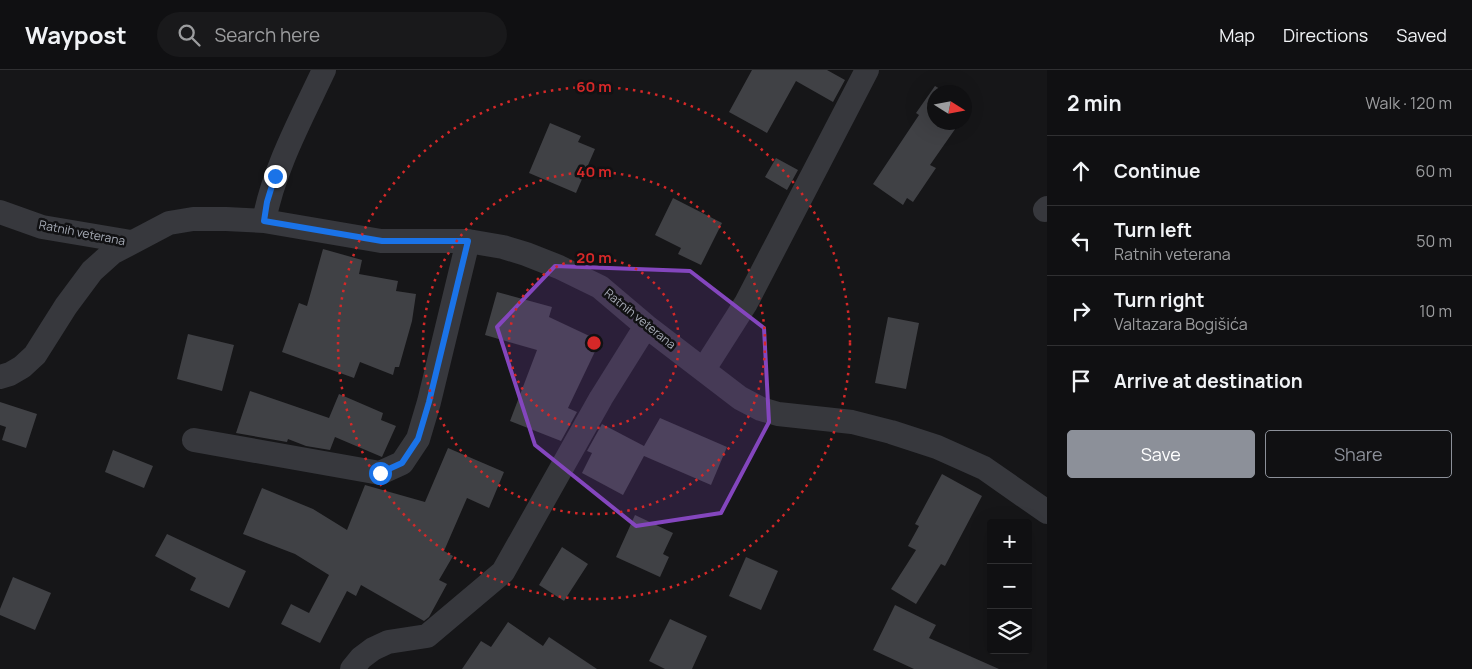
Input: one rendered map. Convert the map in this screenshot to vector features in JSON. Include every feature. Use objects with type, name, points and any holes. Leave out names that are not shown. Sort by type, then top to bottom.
[{"type":"street","points":[[264,221],[267,202],[275,176],[324,70]]},
{"type":"street","points":[[704,369],[746,303],[866,70]]},
{"type":"street","name":"Ratnih veterana","points":[[0,212],[42,226],[131,242],[169,223],[193,219],[226,219],[264,221],[382,241],[468,241],[503,247],[526,254],[600,286],[646,326],[740,398],[761,410],[778,414],[852,422],[937,447],[984,468],[1047,512]]},
{"type":"street","points":[[194,440],[380,473],[402,463],[418,439],[429,402],[468,241]]},
{"type":"street","points":[[0,377],[22,368],[35,355],[66,306],[92,271],[112,253],[131,242]]},
{"type":"street","points":[[352,669],[361,658],[373,649],[388,642],[427,636],[503,572],[601,398],[646,326]]},
{"type":"highlighted area","points":[[555,266],[690,271],[764,328],[769,422],[721,513],[636,526],[535,445],[497,327]]},
{"type":"building","points":[[752,70],[827,70],[845,80],[833,102],[796,81],[767,133],[729,112]]},
{"type":"building","points":[[927,97],[927,130],[954,130],[930,165],[936,168],[913,202],[907,198],[903,205],[873,184],[919,115],[916,113]]},
{"type":"building","points":[[550,123],[581,136],[578,142],[595,149],[576,193],[529,173]]},
{"type":"building","points":[[776,158],[798,170],[787,190],[765,177]]},
{"type":"building","points":[[673,198],[722,223],[701,265],[678,254],[681,248],[655,235]]},
{"type":"building","points":[[323,249],[362,260],[359,274],[398,281],[396,291],[416,294],[412,321],[399,367],[395,367],[393,375],[360,362],[354,378],[282,352],[299,303],[307,306]]},
{"type":"building","points":[[497,292],[552,307],[549,317],[600,341],[568,408],[577,412],[561,441],[510,421],[537,350],[485,335]]},
{"type":"building","points":[[888,317],[919,323],[906,389],[875,383]]},
{"type":"building","points":[[188,334],[234,345],[222,391],[177,379]]},
{"type":"building","points":[[250,391],[329,418],[339,394],[383,413],[381,420],[396,426],[382,457],[335,437],[330,450],[306,446],[288,439],[287,442],[236,433]]},
{"type":"building","points":[[0,402],[37,414],[26,448],[2,440],[6,427],[0,425]]},
{"type":"building","points":[[660,418],[727,447],[711,485],[644,456],[623,495],[582,473],[592,453],[587,451],[602,424],[644,446]]},
{"type":"building","points":[[448,448],[504,472],[489,508],[467,498],[444,551],[453,556],[439,580],[447,584],[429,617],[424,621],[361,585],[356,596],[347,591],[320,643],[281,624],[291,604],[309,613],[329,575],[295,554],[243,534],[262,488],[313,509],[347,530],[365,485],[425,502]]},
{"type":"building","points":[[113,450],[153,466],[144,488],[105,472]]},
{"type":"building","points":[[942,474],[982,496],[945,566],[941,564],[916,604],[891,589],[916,550],[908,546],[919,526],[915,524]]},
{"type":"building","points":[[635,515],[673,533],[663,554],[669,557],[660,577],[616,557]]},
{"type":"building","points":[[167,534],[246,571],[229,608],[190,590],[196,578],[155,556]]},
{"type":"building","points":[[562,547],[588,564],[564,601],[539,585]]},
{"type":"building","points":[[746,557],[778,571],[761,610],[729,596]]},
{"type":"building","points":[[13,577],[51,593],[35,630],[0,615],[0,609]]},
{"type":"building","points":[[895,605],[936,625],[929,638],[999,669],[914,669],[873,650]]},
{"type":"building","points":[[670,619],[707,636],[692,669],[665,669],[649,661]]},
{"type":"building","points":[[508,622],[543,646],[549,637],[597,669],[462,669],[481,641],[491,647]]},
{"type":"route","points":[[275,176],[267,202],[264,221],[382,241],[468,241],[429,402],[418,439],[402,463],[380,473]]}]
